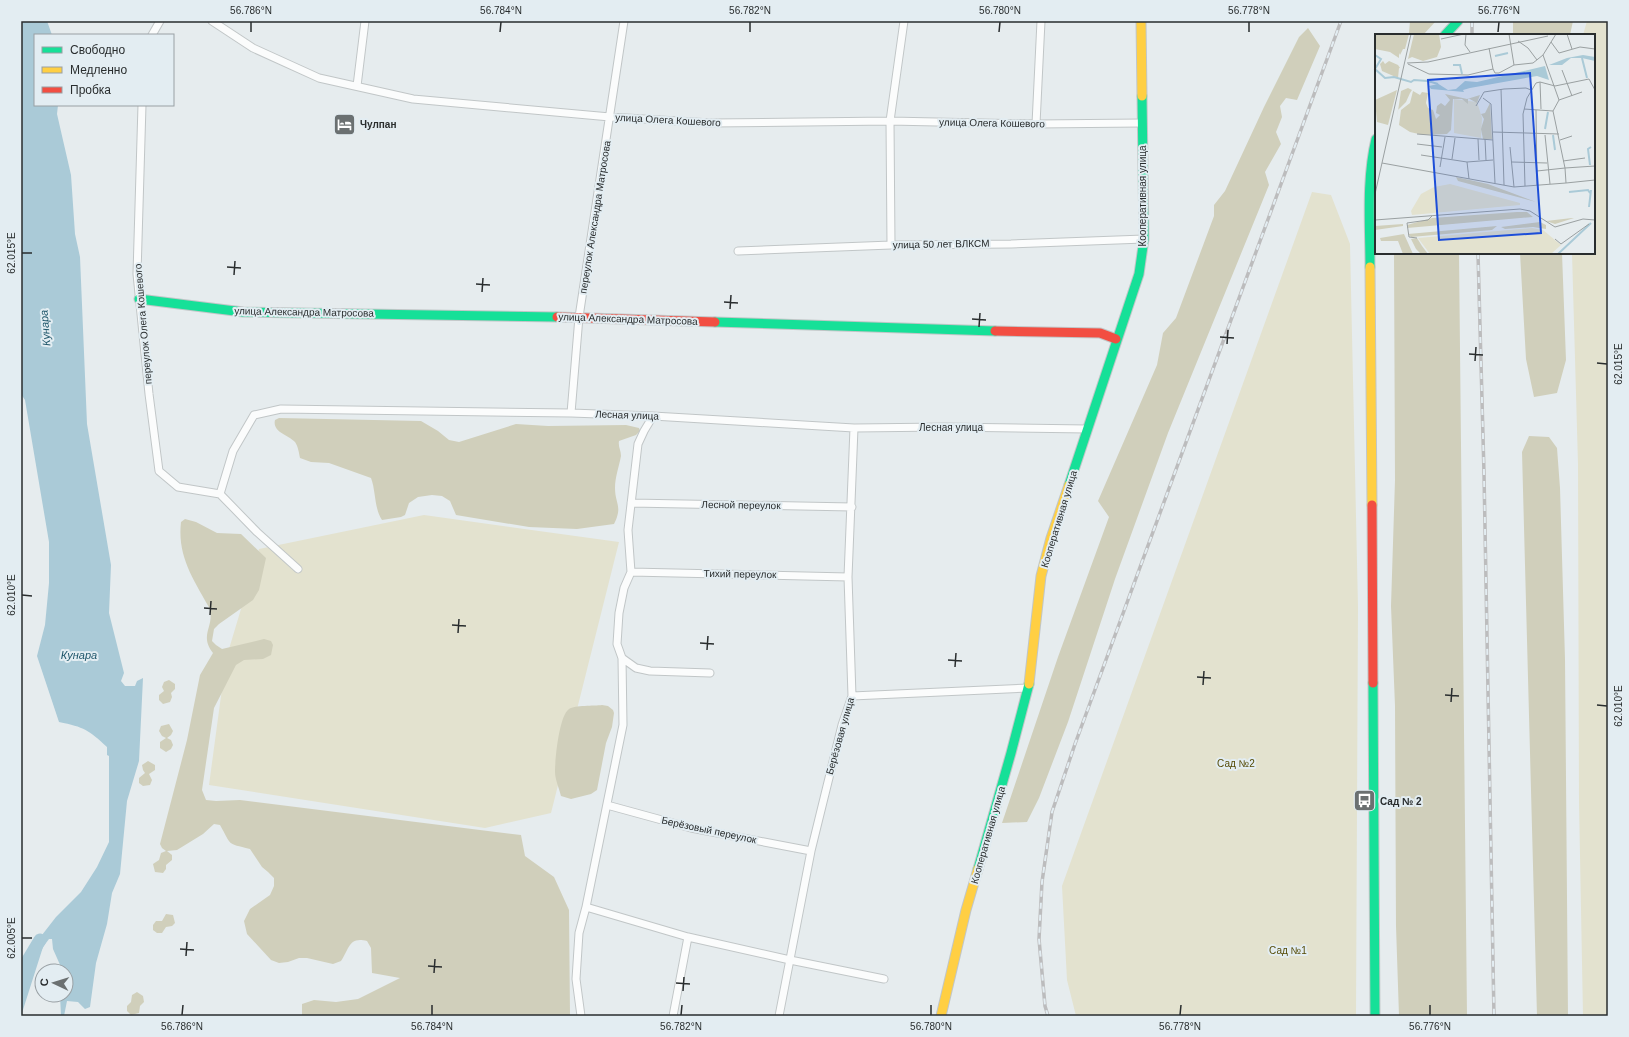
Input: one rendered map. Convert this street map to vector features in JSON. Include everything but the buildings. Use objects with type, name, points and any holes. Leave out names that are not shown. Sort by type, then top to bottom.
[{"type":"main road","name":"Кооперативная улица","points":[[941,1016],[966,910],[1011,754],[1028,688],[1041,576],[1051,538],[1116,339],[1139,274],[1144,240],[1141,21]]},
{"type":"main road","points":[[1446,34],[1458,21]]},
{"type":"main road","points":[[1375,142],[1372,156],[1370,189],[1375,1016]]},
{"type":"main road","name":"улица Александра Матросова","points":[[139,299],[244,312],[579,317],[913,329],[1100,333],[1116,339]]},
{"type":"street","points":[[153,34],[160,21]]},
{"type":"street","name":"улица Олега Кошевого","points":[[212,21],[253,48],[318,78],[412,99],[610,117],[711,123],[890,121],[1036,124],[1142,123]]},
{"type":"street","points":[[357,86],[365,21]]},
{"type":"street","name":"переулок Александра Матросова","points":[[571,413],[579,317],[624,21]]},
{"type":"street","points":[[891,244],[890,121],[904,21]]},
{"type":"street","points":[[1036,124],[1041,21]]},
{"type":"street","name":"переулок Олега Кошевого","points":[[142,106],[137,274],[159,471],[178,487],[220,494]]},
{"type":"street","name":"улица 50 лет ВЛКСМ","points":[[738,250],[891,244],[1011,244],[1144,240]]},
{"type":"street","name":"Лесная улица","points":[[220,494],[233,451],[254,415],[281,409],[571,413],[653,416],[854,428],[945,427],[1087,429]]},
{"type":"street","points":[[581,1016],[576,979],[579,933],[586,907],[623,725],[622,658],[617,644],[619,613],[624,588],[631,572],[628,530],[638,444],[653,416]]},
{"type":"street","name":"Берёзовая улица","points":[[779,1016],[811,850],[842,725],[852,696],[848,577],[854,428]]},
{"type":"street","points":[[220,494],[257,532],[298,569]]},
{"type":"street","name":"Лесной переулок","points":[[631,503],[852,507]]},
{"type":"street","name":"Тихий переулок","points":[[631,572],[848,577]]},
{"type":"street","points":[[622,658],[636,668],[710,673]]},
{"type":"street","points":[[852,696],[1028,688]]},
{"type":"street","name":"Берёзовый переулок","points":[[607,805],[691,828],[811,850]]},
{"type":"street","points":[[586,907],[688,937],[884,979]]},
{"type":"street","points":[[673,1016],[688,937]]},
{"type":"green space","points":[[1410,21],[1436,21],[1424,34],[1409,33]]},
{"type":"green space","points":[[1513,21],[1573,21],[1570,34],[1513,34]]},
{"type":"green space","points":[[1587,21],[1608,21],[1608,1016],[1583,1016],[1579,802],[1578,464],[1572,254],[1595,254],[1595,34],[1583,34]]},
{"type":"green space","points":[[1308,28],[1320,46],[1297,100],[1286,98],[1280,106],[1282,117],[1276,132],[1281,144],[1265,172],[1269,185],[1168,433],[1115,579],[1068,722],[1039,798],[1027,822],[1002,823],[1058,657],[1109,517],[1098,501],[1157,365],[1163,333],[1176,318],[1214,216],[1214,205],[1225,191],[1264,107],[1299,37]]},
{"type":"green space","name":"Сад №2","points":[[1312,192],[1331,195],[1350,244],[1358,607],[1356,1016],[1076,1016],[1067,980],[1062,886]]},
{"type":"green space","points":[[1394,254],[1459,254],[1467,1016],[1399,1016],[1396,926],[1395,706],[1391,606],[1395,480]]},
{"type":"green space","points":[[1520,254],[1562,254],[1566,360],[1557,393],[1534,397],[1526,359]]},
{"type":"green space","points":[[279,418],[421,421],[438,431],[449,440],[459,442],[516,424],[548,426],[626,425],[639,428],[640,431],[636,435],[619,441],[621,456],[616,476],[615,488],[618,513],[614,524],[577,529],[529,527],[456,515],[450,501],[442,496],[432,495],[418,497],[409,503],[405,515],[401,517],[382,520],[376,505],[371,478],[329,463],[311,462],[300,458],[295,442],[276,428],[275,420]]},
{"type":"green space","points":[[1529,436],[1549,437],[1557,448],[1560,488],[1565,659],[1568,1016],[1537,1016],[1522,452]]},
{"type":"green space","points":[[424,515],[619,542],[551,813],[485,828],[209,785],[226,659],[259,549]]},
{"type":"green space","points":[[185,519],[196,522],[217,533],[241,534],[266,558],[259,590],[253,600],[214,629],[212,641],[222,649],[264,639],[271,641],[273,645],[271,655],[263,659],[244,660],[236,665],[214,708],[202,790],[206,800],[240,800],[521,835],[525,856],[554,877],[569,910],[570,1016],[302,1016],[302,1004],[314,1000],[336,1002],[358,999],[400,978],[372,973],[371,948],[367,941],[361,940],[356,940],[353,942],[341,961],[333,964],[307,958],[299,958],[288,962],[279,963],[271,960],[247,934],[244,921],[250,909],[270,895],[274,886],[274,878],[262,867],[250,849],[230,843],[220,825],[214,824],[203,834],[177,850],[167,851],[172,855],[172,860],[166,865],[166,869],[163,873],[155,872],[153,864],[159,860],[161,853],[166,851],[160,844],[187,740],[200,675],[213,653],[207,641],[211,616],[210,609],[188,568],[184,557],[180,535],[181,522]]},
{"type":"green space","points":[[169,680],[175,684],[175,689],[171,693],[172,697],[170,702],[163,704],[159,700],[159,695],[164,691],[162,687],[164,682]]},
{"type":"green space","points":[[608,706],[614,713],[612,727],[606,743],[597,790],[591,794],[571,799],[561,796],[556,778],[555,766],[558,738],[566,713],[569,709],[576,707]]},
{"type":"green space","points":[[169,724],[173,731],[167,738],[171,740],[173,745],[171,749],[166,752],[160,748],[160,742],[166,738],[162,736],[159,731],[161,726]]},
{"type":"green space","points":[[148,761],[155,765],[155,770],[149,774],[152,780],[150,785],[143,786],[139,783],[139,778],[145,773],[142,765]]},
{"type":"green space","points":[[166,914],[173,915],[175,923],[172,926],[166,927],[162,933],[157,933],[153,930],[153,925],[156,921],[162,921]]},
{"type":"green space","points":[[137,992],[143,996],[144,1002],[140,1006],[139,1013],[131,1015],[127,1011],[127,1006],[131,1002],[132,995]]},
{"type":"water","name":"Кунара","points":[[21,21],[47,21],[52,34],[34,34],[34,106],[58,106],[57,114],[71,175],[75,234],[80,257],[87,424],[111,565],[109,613],[124,673],[121,681],[125,686],[135,686],[137,681],[143,678],[139,761],[127,801],[120,874],[112,893],[107,924],[96,963],[90,1007],[85,1009],[78,1002],[74,1002],[74,963],[59,963],[53,949],[52,939],[49,939],[43,947],[38,963],[34,963],[34,975],[21,1016],[21,982],[35,944],[56,917],[81,892],[97,867],[109,842],[109,756],[107,755],[107,747],[86,730],[59,722],[37,656],[45,625],[49,583],[49,542],[25,400],[21,394]]},
{"type":"water","name":"Кунара","points":[[60,1003],[67,1003],[64,1016],[61,1016]]},
{"type":"waterway","name":"Кунара","points":[[21,984],[28,960],[40,940]]},
{"type":"railway","points":[[1048,1016],[1045,1006],[1039,939],[1042,882],[1052,812],[1075,744],[1341,21]]},
{"type":"railway","points":[[1472,21],[1472,34]]},
{"type":"railway","points":[[1478,254],[1484,473],[1494,1016]]},
{"type":"traffic: fast","points":[[1446,34],[1458,21]]},
{"type":"traffic: fast","points":[[1069,485],[1139,274],[1144,239],[1142,96]]},
{"type":"traffic: fast","points":[[1370,267],[1370,186],[1375,144]]},
{"type":"traffic: fast","points":[[139,299],[243,312],[557,317]]},
{"type":"traffic: fast","points":[[715,322],[995,331]]},
{"type":"traffic: fast","points":[[1373,683],[1375,1016]]},
{"type":"traffic: fast","points":[[978,869],[1029,684]]},
{"type":"traffic: slow","points":[[1141,21],[1142,96]]},
{"type":"traffic: slow","points":[[1370,267],[1372,505]]},
{"type":"traffic: slow","points":[[1029,684],[1041,576],[1051,538],[1069,485]]},
{"type":"traffic: slow","points":[[941,1016],[966,910],[978,869]]},
{"type":"traffic: jam","points":[[557,317],[715,322]]},
{"type":"traffic: jam","points":[[995,331],[1100,333],[1116,339]]},
{"type":"traffic: jam","points":[[1372,505],[1373,683]]},
{"type":"place","name":"Чулпан","points":[[344,124]]},
{"type":"place","name":"Сад № 2","points":[[1365,801]]},
{"type":"park label","name":"Сад №1","points":[[1288,950]]}]
